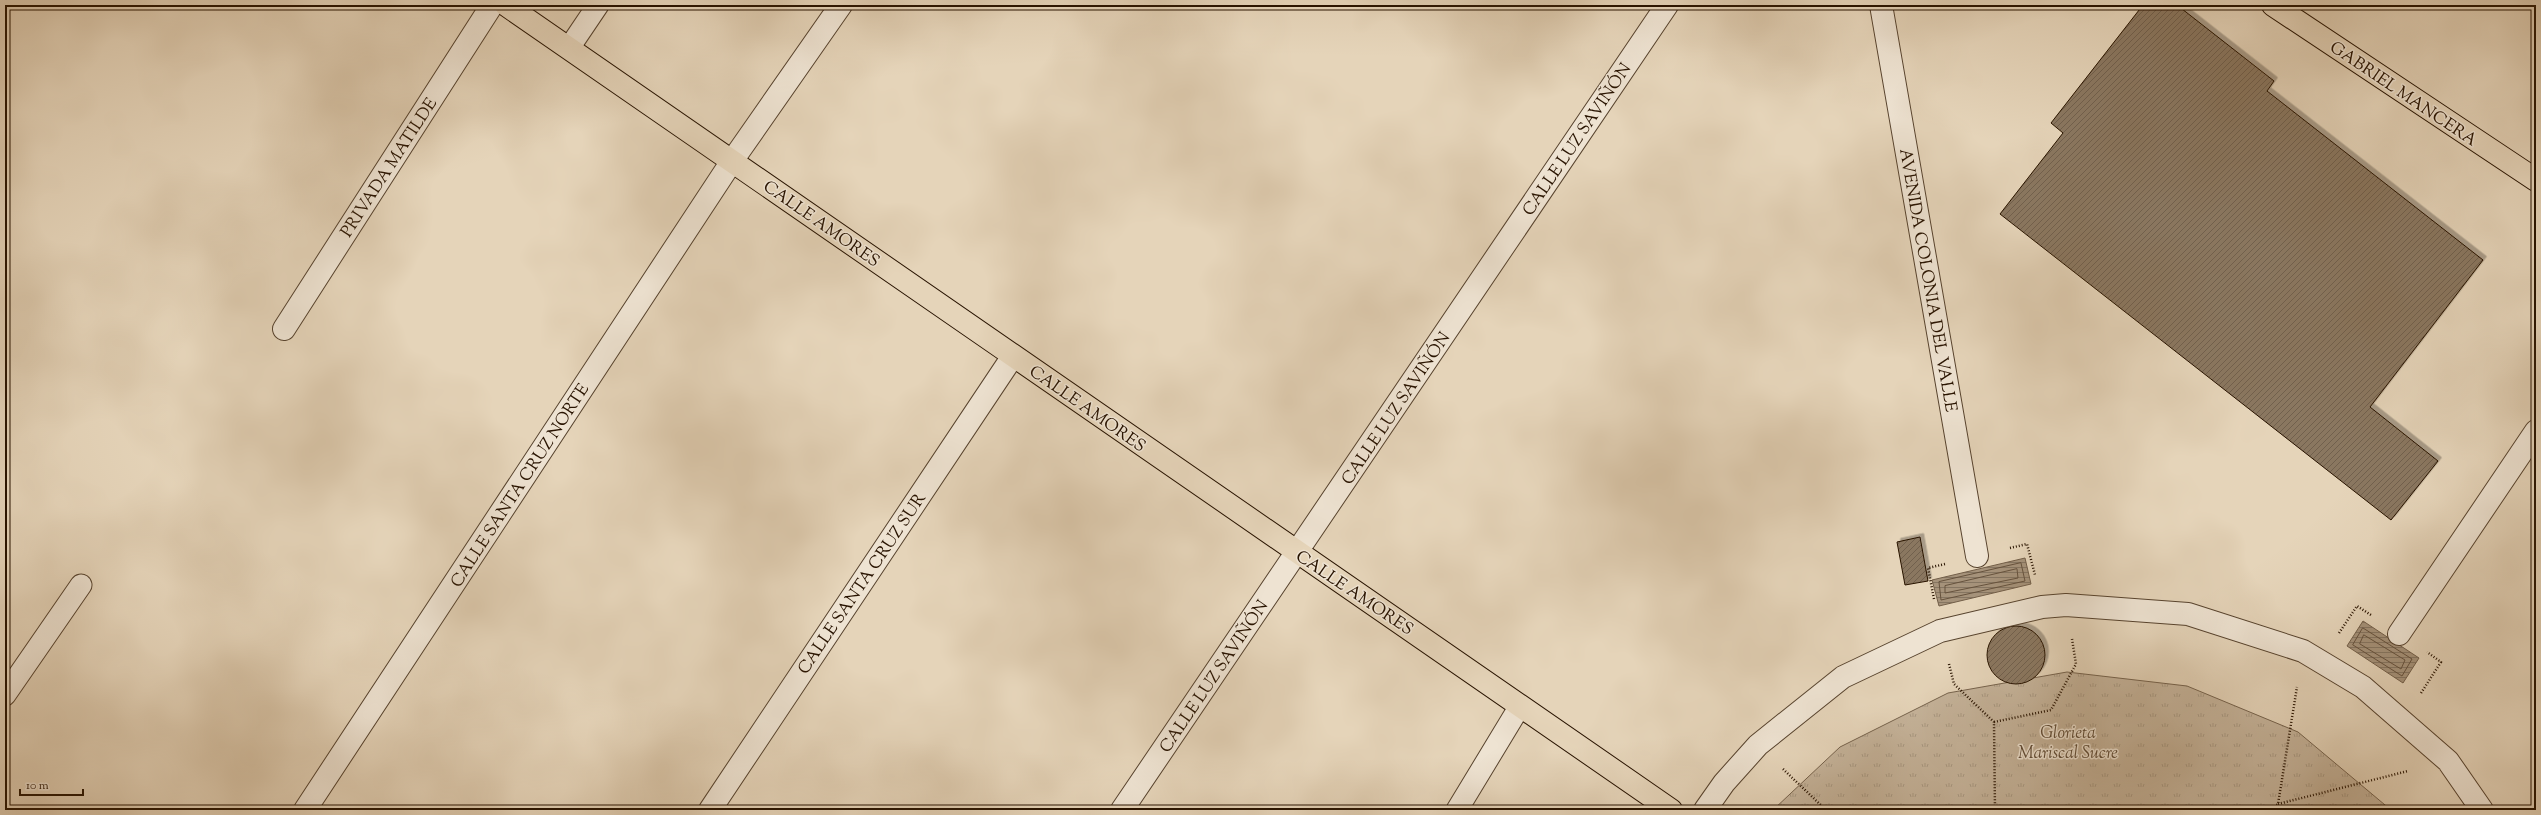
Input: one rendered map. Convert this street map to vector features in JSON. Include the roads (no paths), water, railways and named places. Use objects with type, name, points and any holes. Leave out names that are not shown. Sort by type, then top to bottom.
[{"type":"main road","name":"CALLE AMORES","points":[[506,5],[1671,810]]},
{"type":"main road","name":"GABRIEL MANCERA","points":[[2273,5],[2536,180]]},
{"type":"street","name":"PRIVADA MATILDE","points":[[284,329],[492,5]]},
{"type":"street","name":"CALLE SANTA CRUZ NORTE","points":[[305,810],[732,161],[841,5]]},
{"type":"street","name":"CALLE LUZ SAVIÑÓN","points":[[1122,810],[1667,5]]},
{"type":"street","name":"AVENIDA COLONIA DEL VALLE","points":[[1881,5],[1977,556]]},
{"type":"street","name":"CALLE SANTA CRUZ SUR","points":[[710,810],[1013,356]]},
{"type":"street","points":[[2399,634],[2536,431]]},
{"type":"street","points":[[1705,810],[1724,783],[1758,745],[1843,677],[1940,631],[2042,607],[2066,605],[2188,614],[2303,651],[2363,687],[2448,761],[2482,810]]},
{"type":"lane","points":[[569,48],[598,5]]},
{"type":"lane","points":[[5,695],[81,586]]},
{"type":"lane","points":[[1457,810],[1520,706]]},
{"type":"water","points":[[2025,558],[2031,584],[1939,606],[1932,580]]},
{"type":"water","points":[[2363,621],[2419,658],[2403,683],[2347,646]]},
{"type":"park label","name":"Glorieta Mariscal Sucre","points":[[2068,742]]}]
